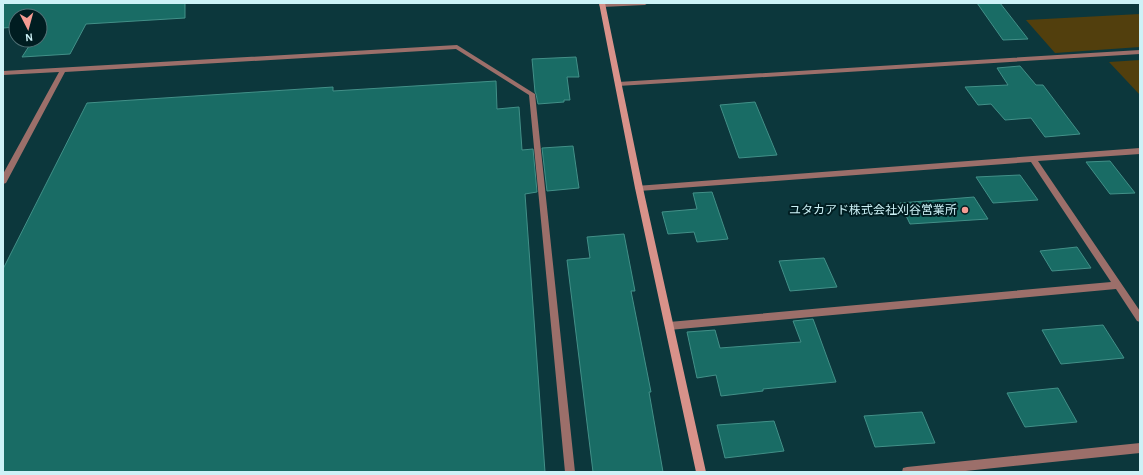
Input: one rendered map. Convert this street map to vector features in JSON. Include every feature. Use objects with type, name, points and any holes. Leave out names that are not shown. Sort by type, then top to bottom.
[{"type":"street","points":[[645,3],[602,4],[639,188],[701,472]]},
{"type":"street","points":[[3,73],[457,47],[532,94],[570,472]]},
{"type":"street","points":[[618,84],[1140,52]]},
{"type":"street","points":[[3,181],[62,70]]},
{"type":"street","points":[[639,188],[1140,151]]},
{"type":"street","points":[[1033,159],[1140,318]]},
{"type":"street","points":[[669,326],[1117,285]]},
{"type":"street","points":[[907,472],[1140,448]]},
{"type":"shaded area","points":[[1140,14],[1140,47],[1055,53],[1026,20]]},
{"type":"shaded area","points":[[1140,60],[1140,95],[1109,62]]},
{"type":"building","points":[[3,3],[185,3],[185,18],[86,24],[70,54],[22,57],[28,48],[48,48],[48,8],[8,8],[8,28],[3,28]]},
{"type":"building","points":[[977,3],[1000,3],[1028,39],[1003,40]]},
{"type":"building","points":[[576,57],[579,77],[567,77],[570,100],[564,100],[564,102],[538,104],[535,92],[532,59]]},
{"type":"building","points":[[1020,66],[1036,85],[1043,85],[1080,134],[1045,137],[1031,118],[1005,120],[991,104],[978,105],[965,87],[1008,85],[997,68]]},
{"type":"building","points":[[496,81],[497,109],[519,107],[522,150],[533,149],[537,192],[525,194],[545,472],[3,472],[3,269],[87,103],[333,87],[333,91]]},
{"type":"building","points":[[755,102],[777,155],[739,158],[720,105]]},
{"type":"building","points":[[573,146],[579,188],[547,191],[542,148]]},
{"type":"building","points":[[1110,161],[1135,193],[1110,194],[1086,162]]},
{"type":"building","points":[[1020,175],[1038,200],[993,203],[976,177]]},
{"type":"building","points":[[712,192],[728,239],[697,242],[694,232],[668,234],[662,212],[697,209],[693,193]]},
{"type":"building","points":[[974,197],[988,219],[910,224],[900,203]]},
{"type":"building","points":[[624,234],[635,291],[631,291],[651,392],[649,392],[663,472],[593,472],[567,260],[590,258],[587,237]]},
{"type":"building","points":[[1077,247],[1091,268],[1052,271],[1040,251]]},
{"type":"building","points":[[824,258],[837,287],[790,291],[779,261]]},
{"type":"building","points":[[813,319],[836,382],[763,389],[763,391],[721,396],[716,375],[697,378],[687,332],[715,330],[720,348],[801,342],[793,321]]},
{"type":"building","points":[[1103,325],[1124,358],[1061,364],[1042,330]]},
{"type":"building","points":[[1058,388],[1077,422],[1025,427],[1007,393]]},
{"type":"building","points":[[922,412],[935,443],[875,447],[864,416]]},
{"type":"building","points":[[774,421],[784,451],[725,458],[717,425]]},
{"type":"place","name":"ユタカアド株式会社刈谷営業所","points":[[965,210]]}]
